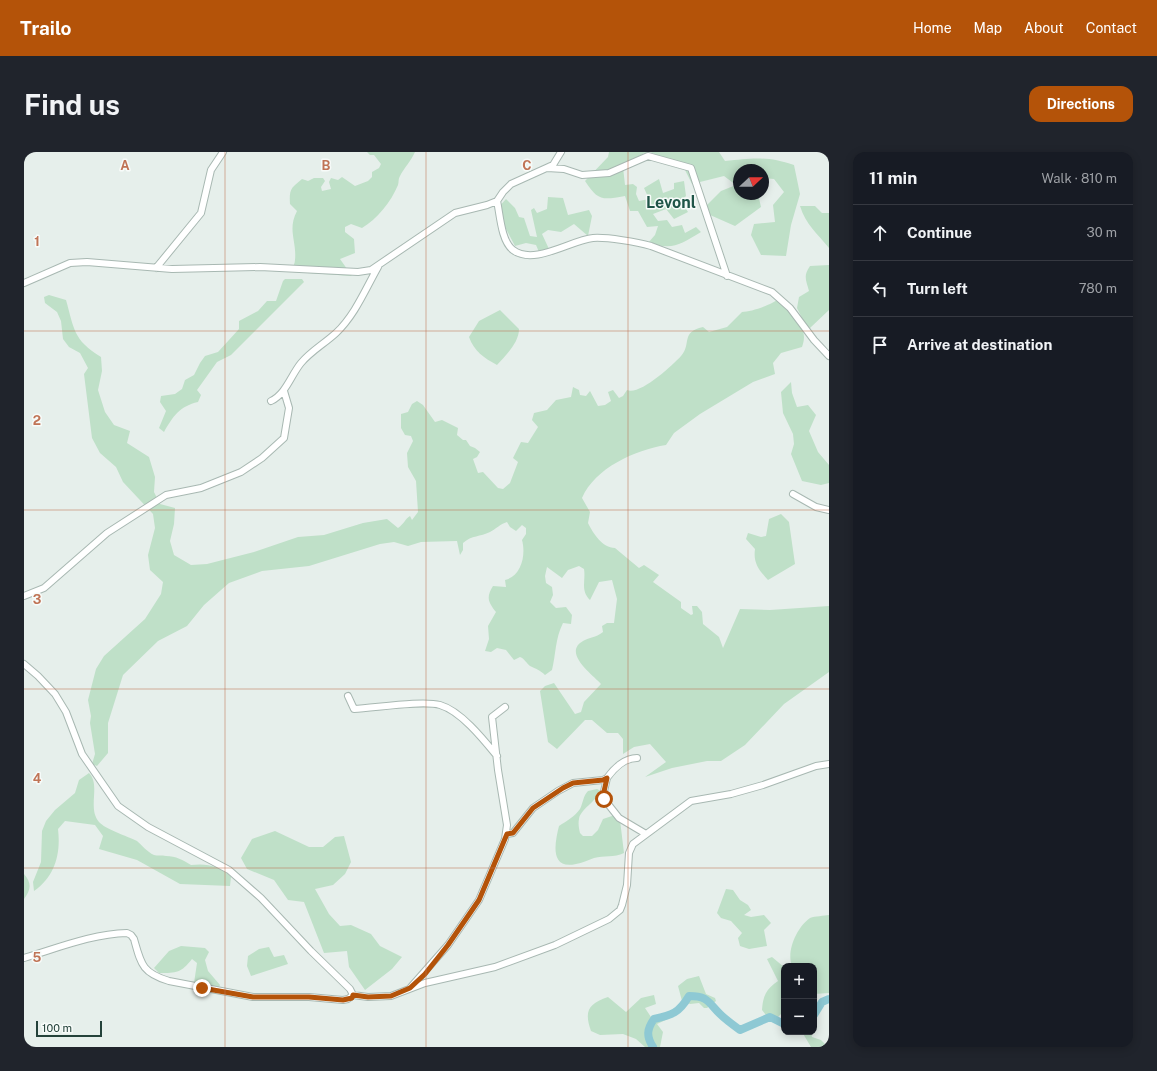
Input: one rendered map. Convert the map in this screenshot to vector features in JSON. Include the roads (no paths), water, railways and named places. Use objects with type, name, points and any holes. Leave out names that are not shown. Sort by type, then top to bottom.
[{"type":"street","points":[[156,268],[201,214],[211,170],[223,152]]},
{"type":"street","points":[[24,283],[76,262],[191,270],[260,267],[358,272],[371,270],[378,267],[455,213],[497,201],[511,184],[555,163],[561,152]]},
{"type":"street","points":[[546,168],[564,169],[582,175],[609,173],[648,156],[691,168],[727,276]]},
{"type":"street","points":[[497,201],[505,238],[514,251],[523,253],[542,253],[594,238],[635,242],[667,252],[727,276],[765,288],[782,299],[829,356]]},
{"type":"street","points":[[271,401],[284,391],[294,373],[309,354],[335,334],[349,318],[373,280],[378,267]]},
{"type":"street","points":[[24,596],[44,588],[107,533],[166,495],[201,488],[241,472],[262,458],[284,438],[290,408],[284,391]]},
{"type":"street","points":[[793,494],[816,507],[829,510]]},
{"type":"street","points":[[24,664],[55,694],[66,712],[82,754],[118,806],[128,815],[148,827],[229,870],[261,898],[311,951],[350,989],[353,995]]},
{"type":"street","points":[[348,696],[354,709],[399,705],[440,705],[460,717],[475,731],[497,756]]},
{"type":"street","points":[[410,988],[448,945],[479,900],[507,834],[492,717],[505,706]]},
{"type":"street","points":[[637,758],[628,760],[615,768],[607,778],[603,796],[618,818],[646,834]]},
{"type":"street","points":[[353,995],[380,998],[391,996],[410,988],[520,959],[576,935],[616,915],[620,910],[627,885],[631,848],[638,839],[691,801],[731,794],[816,766],[829,764]]},
{"type":"street","points":[[507,834],[513,833],[533,808],[563,788],[573,783],[603,780],[607,778]]},
{"type":"street","points":[[24,958],[87,938],[127,933],[134,939],[145,968],[156,977],[169,981],[253,997],[309,997],[343,1000],[352,998],[353,995]]},
{"type":"waterway","points":[[653,1047],[648,1033],[654,1019],[666,1016],[678,1010],[689,996],[700,997],[707,1000],[722,1016],[740,1030],[770,1017],[781,1022]]},
{"type":"waterway","points":[[817,1010],[822,1002],[829,999]]},
{"type":"district","name":"Levonl","points":[[671,202]]}]
